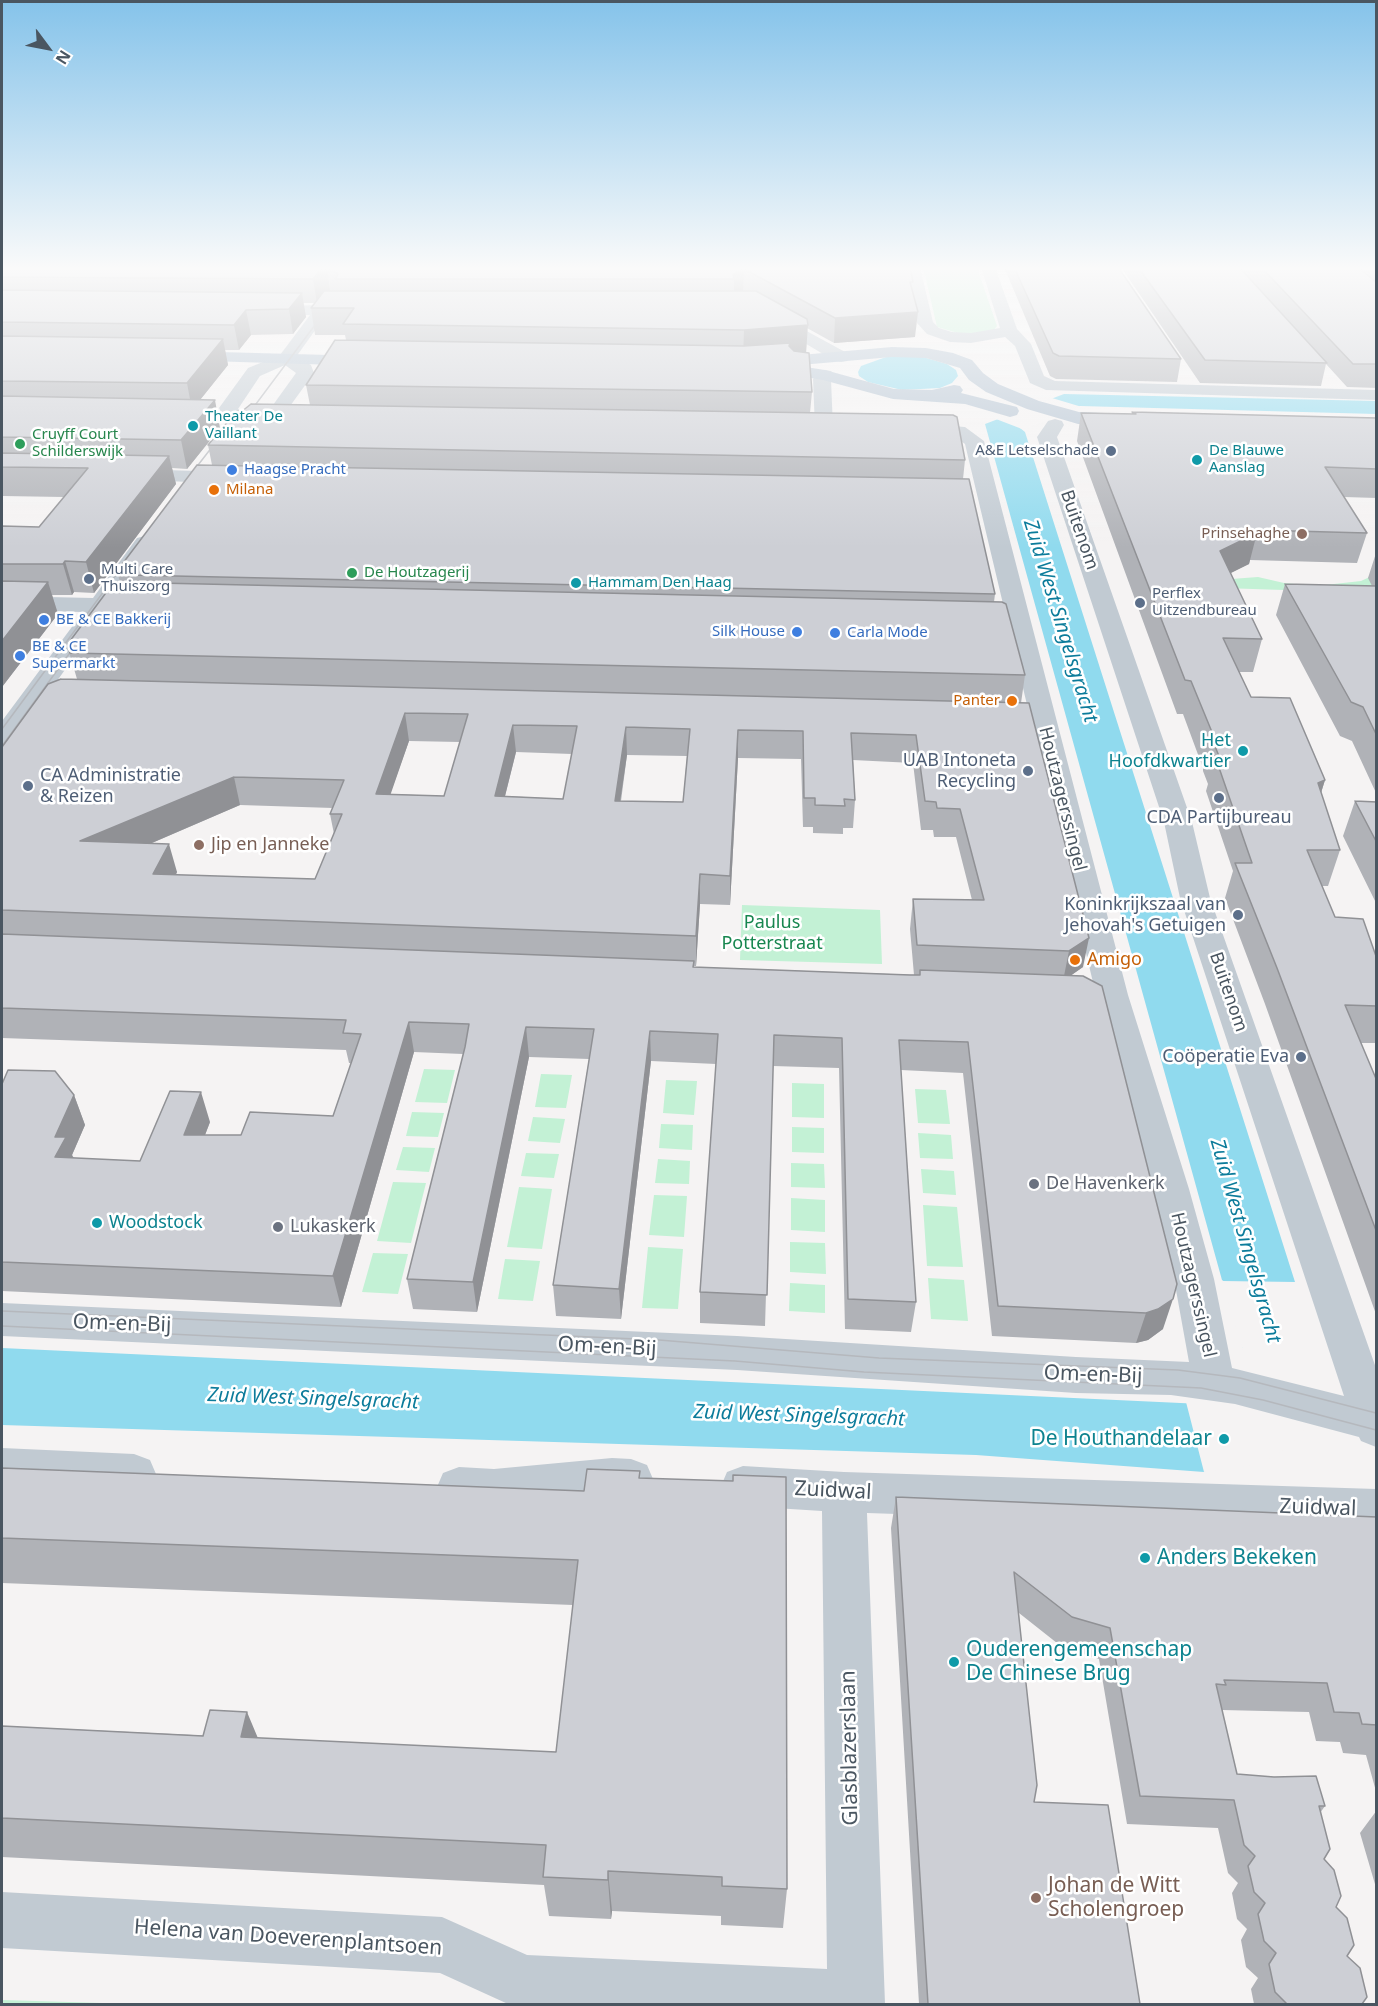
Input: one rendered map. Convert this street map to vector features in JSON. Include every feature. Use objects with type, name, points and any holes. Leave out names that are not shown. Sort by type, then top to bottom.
[{"type":"main road","points":[[362,361],[380,361]]},
{"type":"main road","points":[[802,361],[754,365],[825,375],[893,394],[966,399],[1014,412],[1141,425]]},
{"type":"main road","points":[[841,361],[842,371],[852,382]]},
{"type":"main road","points":[[957,361],[966,364],[974,371],[975,376],[999,392],[1048,416]]},
{"type":"main road","points":[[932,395],[962,387],[975,376]]},
{"type":"street","points":[[242,418],[231,413],[228,408],[254,372],[282,361]]},
{"type":"street","points":[[225,435],[242,418],[279,409],[305,372],[305,369],[289,361]]},
{"type":"street","points":[[1030,361],[1039,382],[1066,388],[1377,395]]},
{"type":"street","points":[[1183,373],[1194,390]]},
{"type":"street","points":[[825,375],[822,379],[818,428],[847,428]]},
{"type":"street","points":[[1327,378],[1341,394]]},
{"type":"street","name":"Buitenom","points":[[1048,416],[1047,437],[1178,822],[1195,898],[1367,1373],[1376,1424]]},
{"type":"street","points":[[154,417],[296,419]]},
{"type":"street","name":"Houtzagerssingel","points":[[894,429],[958,431],[974,441],[976,492],[1030,720],[1170,1189],[1206,1333],[1224,1384]]},
{"type":"street","points":[[188,486],[211,454]]},
{"type":"street","points":[[109,475],[188,486],[259,478]]},
{"type":"street","points":[[2,738],[156,528]]},
{"type":"street","points":[[2,603],[163,606]]},
{"type":"street","points":[[33,695],[105,697]]},
{"type":"street","points":[[1077,994],[1112,995]]},
{"type":"street","name":"Om-en-Bij","points":[[2,1320],[737,1353],[944,1367],[1171,1377],[1224,1384],[1317,1406],[1376,1424]]},
{"type":"street","points":[[2,1468],[177,1475]]},
{"type":"street","name":"Zuidwal","points":[[423,1486],[494,1489],[612,1478],[844,1492],[1377,1510]]},
{"type":"street","name":"Glasblazerslaan","points":[[844,1492],[856,2002]]},
{"type":"street","name":"Helena van Doeverenplantsoen","points":[[2,1920],[442,1945],[525,1983],[856,2002]]},
{"type":"green space","points":[[1376,574],[1376,593],[1222,588],[1218,580],[1258,577],[1284,583],[1316,586],[1361,581]]},
{"type":"green space","name":"Paulus Potterstraat","points":[[742,905],[880,910],[882,964],[740,960]]},
{"type":"green space","points":[[424,1069],[455,1070],[447,1103],[415,1102]]},
{"type":"green space","points":[[541,1074],[572,1075],[566,1108],[535,1107]]},
{"type":"green space","points":[[666,1080],[697,1081],[694,1115],[663,1113]]},
{"type":"green space","points":[[792,1083],[824,1084],[824,1118],[792,1117]]},
{"type":"green space","points":[[915,1089],[946,1090],[950,1124],[918,1123]]},
{"type":"green space","points":[[412,1112],[444,1113],[438,1137],[406,1136]]},
{"type":"green space","points":[[533,1117],[565,1119],[560,1143],[528,1141]]},
{"type":"green space","points":[[661,1124],[693,1125],[692,1150],[659,1148]]},
{"type":"green space","points":[[792,1127],[824,1128],[824,1153],[792,1152]]},
{"type":"green space","points":[[918,1133],[951,1135],[953,1159],[920,1158]]},
{"type":"green space","points":[[403,1147],[435,1148],[429,1172],[396,1170]]},
{"type":"green space","points":[[526,1153],[559,1154],[554,1178],[521,1176]]},
{"type":"green space","points":[[658,1159],[690,1161],[689,1184],[655,1183]]},
{"type":"green space","points":[[791,1163],[824,1164],[825,1188],[791,1187]]},
{"type":"green space","points":[[921,1169],[954,1171],[956,1195],[923,1193]]},
{"type":"green space","points":[[393,1182],[426,1183],[411,1243],[377,1241]]},
{"type":"green space","points":[[519,1187],[552,1189],[542,1249],[507,1247]]},
{"type":"green space","points":[[654,1195],[687,1196],[684,1237],[649,1235]]},
{"type":"green space","points":[[791,1198],[825,1200],[825,1232],[791,1230]]},
{"type":"green space","points":[[923,1205],[957,1207],[963,1267],[927,1266]]},
{"type":"green space","points":[[790,1242],[825,1243],[826,1274],[790,1272]]},
{"type":"green space","points":[[648,1247],[683,1249],[678,1309],[642,1308]]},
{"type":"green space","points":[[373,1253],[408,1254],[398,1294],[362,1292]]},
{"type":"green space","points":[[505,1259],[540,1261],[533,1301],[498,1299]]},
{"type":"green space","points":[[928,1278],[964,1280],[968,1321],[931,1319]]},
{"type":"green space","points":[[790,1283],[825,1285],[825,1313],[789,1311]]},
{"type":"green space","points":[[2,2000],[136,2004],[2,2004]]},
{"type":"water","points":[[876,361],[935,361],[956,370],[958,376],[952,383],[940,388],[902,390],[868,382],[859,376],[861,366]]},
{"type":"water","name":"Zuid West Singelsgracht","points":[[1064,394],[1376,401],[1376,414],[1080,406],[1020,428],[1025,432],[1295,1282],[1207,1470],[1204,1472],[976,1455],[2,1425],[2,1348],[1202,1404],[1215,1401],[1240,1383],[1246,1360],[1226,1283],[1222,1280],[985,424]]},
{"type":"pier","points":[[1052,398],[1082,407],[1022,429],[996,419]]},
{"type":"pier","points":[[1222,1281],[1295,1282],[1319,1366],[1321,1391],[1309,1425],[1291,1445],[1261,1464],[1204,1472],[1186,1402],[1213,1399],[1240,1378],[1243,1370],[1243,1350]]},
{"type":"building","points":[[2,361],[205,361],[187,383],[2,381]]},
{"type":"building","points":[[322,361],[810,361],[812,392],[306,385]]},
{"type":"building","points":[[1230,361],[1325,361],[1327,363]]},
{"type":"building","points":[[1350,361],[1377,361],[1377,364],[1353,364]]},
{"type":"building","points":[[2,396],[215,400],[181,440],[2,437]]},
{"type":"building","points":[[251,404],[953,415],[957,417],[965,460],[208,445],[237,411],[241,412]]},
{"type":"building","points":[[1132,412],[1377,418],[1377,469],[1325,467],[1367,533],[1255,530],[1257,533],[1220,551],[1262,639],[1223,638],[1251,697],[1290,698],[1325,780],[1318,783],[1340,850],[1307,850],[1335,917],[1363,919],[1377,959],[1377,1006],[1345,1005],[1377,1081],[1377,1233],[1235,863],[1252,863],[1215,756],[1219,756],[1211,737],[1214,737],[1191,681],[1185,680],[1081,413],[1136,414]]},
{"type":"building","points":[[2,453],[169,456],[86,562],[2,564],[2,526],[39,527],[88,468],[2,467]]},
{"type":"building","points":[[197,465],[969,479],[995,594],[129,575],[132,572],[117,571]]},
{"type":"building","points":[[2,581],[48,582],[2,641]]},
{"type":"building","points":[[114,582],[1002,602],[1006,604],[1025,675],[70,653],[67,645]]},
{"type":"building","points":[[1285,584],[1377,586],[1377,736],[1363,707],[1351,702]]},
{"type":"building","points":[[61,679],[1029,703],[1089,938],[1069,951],[917,945],[913,899],[984,900],[960,809],[937,808],[936,802],[925,801],[916,735],[851,733],[855,800],[844,799],[845,806],[815,805],[815,798],[804,798],[803,731],[738,730],[730,876],[700,874],[696,936],[2,910],[2,747],[48,684]],"holes":[[[405,713],[468,714],[444,796],[376,794]],[[513,725],[577,726],[563,799],[495,796]],[[626,727],[690,729],[683,802],[615,801]],[[234,777],[344,780],[330,814],[342,814],[315,879],[153,874],[169,844],[80,841]]]},
{"type":"building","points":[[1355,801],[1377,802],[1377,843]]},
{"type":"building","points":[[2,934],[694,961],[693,967],[910,975],[920,975],[920,970],[1083,976],[1102,986],[1177,1284],[1173,1299],[1158,1309],[1146,1313],[998,1306],[968,1042],[899,1040],[916,1302],[848,1299],[842,1038],[774,1035],[767,1295],[700,1292],[718,1034],[650,1031],[619,1289],[553,1285],[594,1029],[526,1027],[473,1282],[407,1279],[469,1024],[409,1022],[333,1276],[2,1262],[2,1084],[8,1070],[55,1071],[74,1095],[55,1137],[66,1137],[55,1157],[140,1161],[170,1091],[201,1092],[184,1135],[241,1135],[250,1112],[333,1116],[361,1034],[343,1033],[346,1020],[2,1008]]},
{"type":"building","points":[[2,1468],[584,1491],[587,1469],[640,1471],[639,1478],[733,1481],[733,1475],[786,1477],[787,1889],[722,1886],[722,1877],[608,1871],[608,1880],[543,1877],[546,1845],[2,1818],[2,1726],[203,1736],[210,1710],[247,1712],[241,1737],[556,1752],[578,1560],[2,1538]]},
{"type":"building","points":[[896,1497],[1377,1517],[1377,1725],[1362,1724],[1359,1713],[1334,1712],[1327,1683],[1224,1680],[1226,1685],[1216,1684],[1237,1774],[1274,1777],[1316,1776],[1325,1806],[1319,1806],[1330,1849],[1324,1859],[1334,1870],[1341,1896],[1336,1907],[1347,1918],[1354,1945],[1347,1956],[1360,1968],[1367,1997],[1362,2004],[1287,2004],[1275,1992],[1269,1964],[1276,1953],[1264,1941],[1258,1914],[1265,1903],[1254,1892],[1248,1866],[1255,1856],[1244,1845],[1234,1800],[1140,1796],[1110,1628],[1072,1617],[1014,1572],[1037,1785],[1034,1802],[1108,1805],[1140,2004],[928,2004]]},
{"type":"tram line","points":[[247,416],[288,361]]},
{"type":"tram line","points":[[188,478],[219,438]]},
{"type":"tram line","points":[[2,729],[127,560]]},
{"type":"tram line","points":[[2,746],[80,639]]},
{"type":"tram line","points":[[2,1311],[659,1340],[879,1358],[1178,1370],[1240,1378],[1376,1413]]},
{"type":"tram line","points":[[2,1326],[735,1361],[864,1372],[1201,1388],[1263,1400],[1376,1430]]},
{"type":"place","name":"Theater De Vaillant","points":[[193,426]]},
{"type":"place","name":"Cruyff Court Schilderswijk","points":[[20,444]]},
{"type":"place","name":"A&E Letselschade","points":[[1111,451]]},
{"type":"place","name":"De Blauwe Aanslag","points":[[1197,460]]},
{"type":"place","name":"Haagse Pracht","points":[[232,470]]},
{"type":"place","name":"Milana","points":[[214,490]]},
{"type":"place","name":"Prinsehaghe","points":[[1302,534]]},
{"type":"place","name":"De Houtzagerij","points":[[352,573]]},
{"type":"place","name":"Multi Care Thuiszorg","points":[[89,579]]},
{"type":"place","name":"Hammam Den Haag","points":[[576,583]]},
{"type":"place","name":"Perflex Uitzendbureau","points":[[1140,603]]},
{"type":"place","name":"BE & CE Bakkerij","points":[[44,620]]},
{"type":"place","name":"Silk House","points":[[797,632]]},
{"type":"place","name":"Carla Mode","points":[[835,633]]},
{"type":"place","name":"BE & CE Supermarkt","points":[[20,656]]},
{"type":"place","name":"Panter","points":[[1012,701]]},
{"type":"place","name":"Het Hoofdkwartier","points":[[1243,751]]},
{"type":"place","name":"UAB Intoneta Recycling","points":[[1028,771]]},
{"type":"place","name":"CA Administratie & Reizen","points":[[28,786]]},
{"type":"place","name":"CDA Partijbureau","points":[[1219,798]]},
{"type":"place","name":"Jip en Janneke","points":[[199,845]]},
{"type":"place","name":"Koninkrijkszaal van Jehovah's Getuigen","points":[[1238,915]]},
{"type":"place","name":"Amigo","points":[[1075,960]]},
{"type":"place","name":"Coöperatie Eva","points":[[1301,1057]]},
{"type":"place","name":"De Havenkerk","points":[[1034,1184]]},
{"type":"place","name":"Woodstock","points":[[97,1223]]},
{"type":"place","name":"Lukaskerk","points":[[278,1227]]},
{"type":"place","name":"De Houthandelaar","points":[[1224,1439]]},
{"type":"place","name":"Anders Bekeken","points":[[1145,1558]]},
{"type":"place","name":"Ouderengemeenschap De Chinese Brug","points":[[954,1662]]},
{"type":"place","name":"Johan de Witt Scholengroep","points":[[1036,1898]]}]
